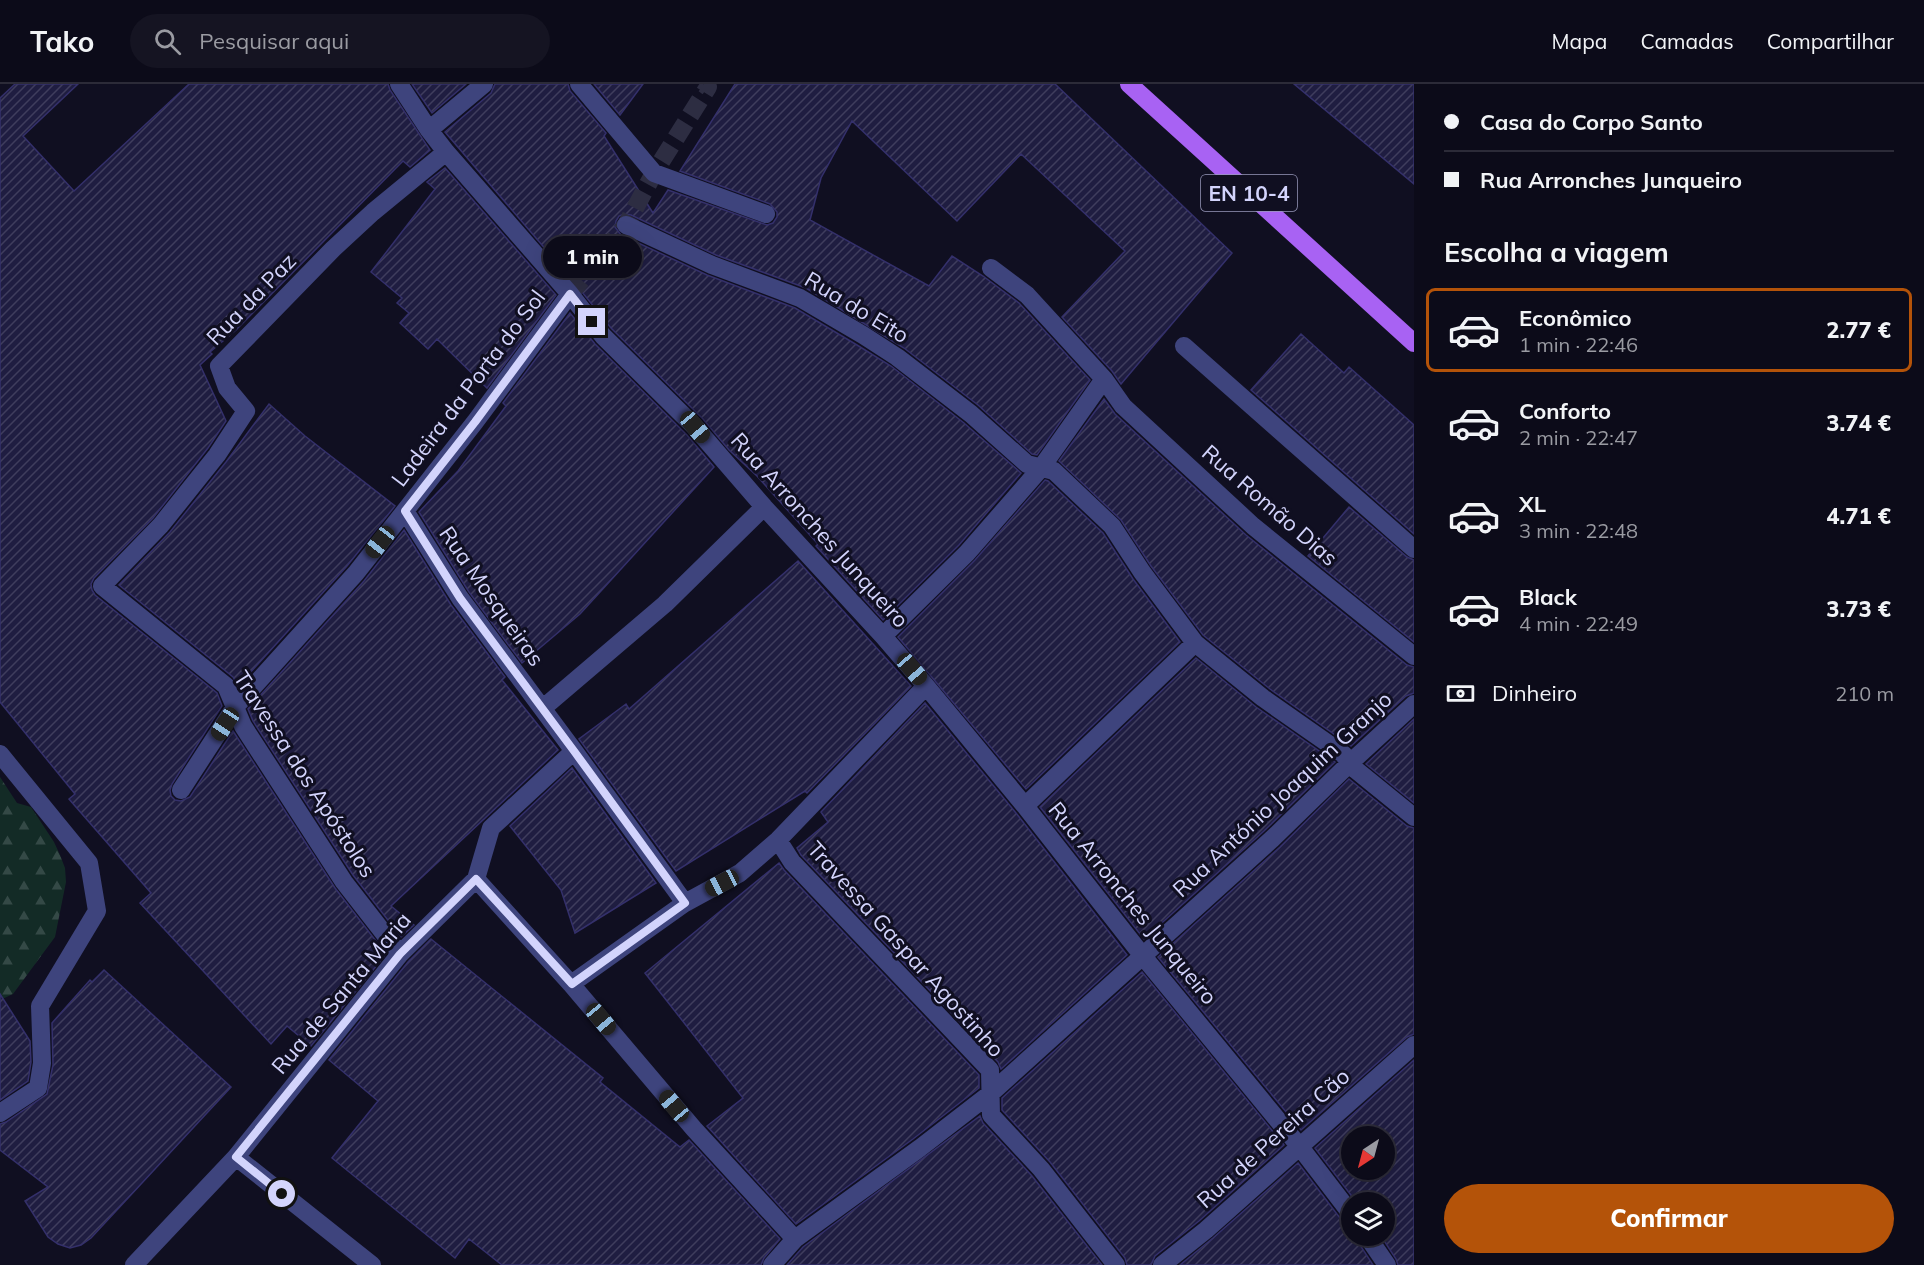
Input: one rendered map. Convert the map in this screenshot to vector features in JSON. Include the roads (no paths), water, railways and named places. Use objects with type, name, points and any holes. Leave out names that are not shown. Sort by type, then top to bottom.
[{"type":"main road","name":"EN 10-4","points":[[1129,84],[1414,343]]},
{"type":"main road","name":"EN 10-4","points":[[1369,303],[1414,327]]},
{"type":"street","name":"Rua Arronches Junqueiro","points":[[399,84],[446,152],[570,294],[603,336],[695,427],[926,686],[1341,1201]]},
{"type":"street","points":[[429,130],[484,84]]},
{"type":"street","points":[[579,84],[654,173],[766,214]]},
{"type":"street","name":"Rua da Paz","points":[[102,586],[161,525],[217,455],[246,411],[227,388],[219,366],[333,249],[373,212],[446,152]]},
{"type":"street","name":"Rua do Eito","points":[[626,225],[712,265],[800,298],[897,357],[971,414],[1027,464],[1054,471],[1112,526],[1142,572],[1195,644],[1263,698],[1343,754],[1356,770],[1414,817]]},
{"type":"street","name":"Rua Romão Dias","points":[[991,268],[1027,295],[1104,379],[1123,406],[1253,526],[1414,656]]},
{"type":"street","name":"Ladeira da Porta do Sol","points":[[182,790],[235,707],[356,573],[475,422],[570,294]]},
{"type":"street","points":[[1184,346],[1414,549]]},
{"type":"street","points":[[883,636],[967,553],[1041,468],[1104,379]]},
{"type":"street","points":[[543,708],[665,604],[764,507]]},
{"type":"street","name":"Rua Mosqueiras","points":[[405,511],[460,598],[685,903]]},
{"type":"street","name":"Travessa dos Apóstolos","points":[[102,586],[226,686],[243,726],[344,882],[400,954]]},
{"type":"street","points":[[1025,806],[1195,644]]},
{"type":"street","points":[[572,984],[685,903],[740,873],[778,840],[926,686]]},
{"type":"street","name":"Rua António Joaquim Granjo","points":[[772,1265],[795,1239],[991,1093],[1272,839],[1414,704]]},
{"type":"street","name":"Rua de Santa Maria","points":[[134,1265],[236,1157],[400,954],[476,879],[491,828],[574,751]]},
{"type":"street","points":[[0,754],[89,863],[97,911],[40,1006],[42,1063],[38,1088],[0,1113]]},
{"type":"street","name":"Travessa Gaspar Agostinho","points":[[778,840],[792,862],[990,1070],[991,1115],[1041,1169],[1116,1265]]},
{"type":"street","points":[[476,879],[572,984],[694,1130],[795,1239]]},
{"type":"street","name":"Rua de Pereira Cão","points":[[1162,1265],[1206,1230],[1414,1045]]},
{"type":"street","points":[[236,1157],[372,1265]]},
{"type":"street","points":[[1374,1246],[1388,1265]]},
{"type":"tunnel","points":[[570,294],[626,225],[654,173],[708,87],[704,84]]}]
